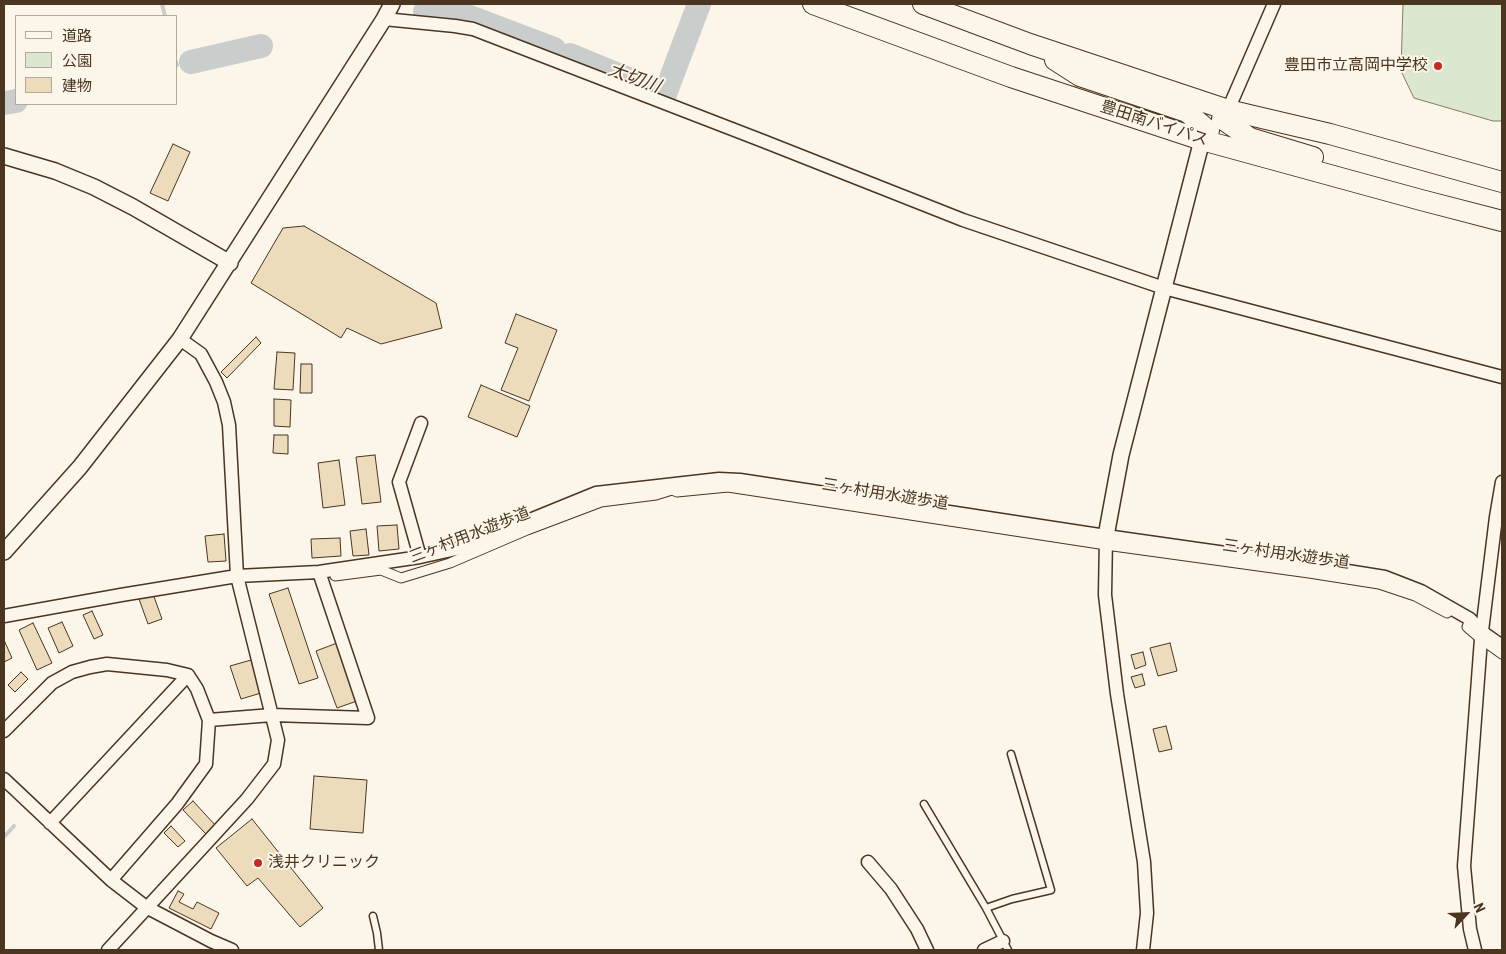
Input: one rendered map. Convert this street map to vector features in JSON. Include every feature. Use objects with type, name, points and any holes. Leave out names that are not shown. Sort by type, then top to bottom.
[{"type":"highway","name":"豊田南バイパス","points":[[813,4],[1011,77],[1215,125],[1330,134],[1502,182]]},
{"type":"highway","name":"豊田南バイパス","points":[[923,4],[1030,44],[1215,125],[1420,200],[1502,221]]},
{"type":"highway","points":[[1030,44],[1080,76],[1187,112],[1250,138],[1385,179],[1420,200]]},
{"type":"street","points":[[4,552],[80,467],[180,339],[230,263],[392,4]]},
{"type":"street","points":[[1143,950],[1147,913],[1144,862],[1114,674],[1105,595],[1106,540],[1121,455],[1164,288],[1215,125],[1274,4]]},
{"type":"street","points":[[384,19],[473,29],[963,220],[1164,288],[1502,377]]},
{"type":"street","points":[[4,156],[54,171],[94,187],[133,207],[230,263]]},
{"type":"street","points":[[108,950],[247,799],[274,764],[278,740],[237,576],[228,425],[224,402],[201,354],[180,339]]},
{"type":"street","points":[[420,557],[399,482],[421,424]]},
{"type":"street","points":[[4,616],[237,576],[319,575],[420,557],[461,548],[596,493],[719,479],[740,480],[1106,540],[1310,565],[1385,578],[1421,591],[1470,619],[1481,636],[1502,654]]},
{"type":"street","points":[[1475,950],[1470,928],[1464,866],[1481,636],[1502,482]]},
{"type":"street","name":"三ヶ村用水遊歩道","points":[[319,575],[381,570],[401,578],[450,563],[527,530],[601,502],[656,495],[672,490],[678,492],[728,487],[1106,540]]},
{"type":"street","points":[[210,720],[272,715],[368,718],[319,575]]},
{"type":"street","points":[[1481,636],[1502,646]]},
{"type":"street","points":[[4,731],[52,683],[72,672],[90,666],[107,664],[167,670],[188,675],[197,689],[210,720],[206,764],[177,804],[111,880]]},
{"type":"street","points":[[50,823],[188,675]]},
{"type":"street","points":[[4,779],[111,880],[146,907],[210,946],[232,950]]},
{"type":"street","points":[[868,862],[891,889],[927,950]]},
{"type":"street","points":[[984,950],[1006,946]]},
{"type":"lane","points":[[986,908],[1012,899],[1051,890],[1011,754]]},
{"type":"lane","points":[[924,804],[986,908],[1006,946]]},
{"type":"lane","points":[[374,916],[379,950]]},
{"type":"green space","points":[[1403,4],[1502,4],[1502,121],[1493,121],[1414,98],[1401,71]]},
{"type":"building","points":[[173,144],[190,152],[168,201],[150,193]]},
{"type":"building","points":[[304,226],[436,303],[442,328],[381,344],[347,328],[341,338],[251,283],[283,228]]},
{"type":"building","points":[[516,314],[557,330],[529,401],[501,390],[518,348],[505,343]]},
{"type":"building","points":[[256,337],[261,343],[227,378],[221,372]]},
{"type":"building","points":[[277,352],[295,353],[293,390],[274,389]]},
{"type":"building","points":[[301,364],[312,364],[312,393],[300,393]]},
{"type":"building","points":[[481,385],[530,406],[517,437],[468,417]]},
{"type":"building","points":[[274,399],[291,400],[290,427],[274,426]]},
{"type":"building","points":[[274,435],[288,435],[288,454],[273,453]]},
{"type":"building","points":[[375,455],[381,502],[362,504],[356,457]]},
{"type":"building","points":[[339,460],[345,505],[323,508],[318,463]]},
{"type":"building","points":[[397,525],[399,549],[379,551],[377,526]]},
{"type":"building","points":[[366,529],[369,555],[353,556],[350,531]]},
{"type":"building","points":[[224,534],[226,561],[208,562],[205,536]]},
{"type":"building","points":[[340,538],[341,556],[312,558],[311,539]]},
{"type":"building","points":[[288,588],[318,678],[299,684],[269,594]]},
{"type":"building","points":[[153,594],[162,619],[148,624],[139,599]]},
{"type":"building","points":[[92,611],[103,635],[94,639],[83,615]]},
{"type":"building","points":[[62,622],[73,646],[59,653],[48,628]]},
{"type":"building","points":[[33,623],[52,663],[37,670],[19,630]]},
{"type":"building","points":[[4,640],[12,658],[4,662]]},
{"type":"building","points":[[337,643],[357,701],[337,708],[316,651]]},
{"type":"building","points":[[1170,643],[1177,671],[1158,676],[1150,648]]},
{"type":"building","points":[[1143,652],[1146,665],[1135,669],[1131,655]]},
{"type":"building","points":[[251,660],[261,693],[241,699],[230,666]]},
{"type":"building","points":[[21,672],[28,679],[15,692],[8,685]]},
{"type":"building","points":[[1142,674],[1145,685],[1135,688],[1131,677]]},
{"type":"building","points":[[1166,726],[1172,749],[1159,752],[1153,729]]},
{"type":"building","points":[[314,776],[367,780],[363,833],[310,829]]},
{"type":"building","points":[[193,801],[216,826],[207,835],[183,810]]},
{"type":"building","name":"浅井クリニック","points":[[252,819],[323,908],[300,927],[258,878],[247,886],[216,848]]},
{"type":"building","points":[[171,826],[185,841],[178,847],[164,833]]},
{"type":"building","points":[[178,891],[184,894],[179,902],[193,909],[197,902],[219,913],[211,929],[169,908]]},
{"type":"waterway","points":[[162,4],[165,15]]},
{"type":"waterway","name":"大切川","points":[[570,55],[665,94],[699,4]]},
{"type":"waterway","name":"大切川","points":[[425,12],[467,16],[554,49]]},
{"type":"waterway","name":"大切川","points":[[191,62],[261,46]]},
{"type":"waterway","name":"大切川","points":[[4,103],[15,101]]},
{"type":"waterway","points":[[4,837],[14,826]]},
{"type":"place","name":"豊田市立高岡中学校","points":[[1438,66]]},
{"type":"place","name":"浅井クリニック","points":[[258,863]]}]
